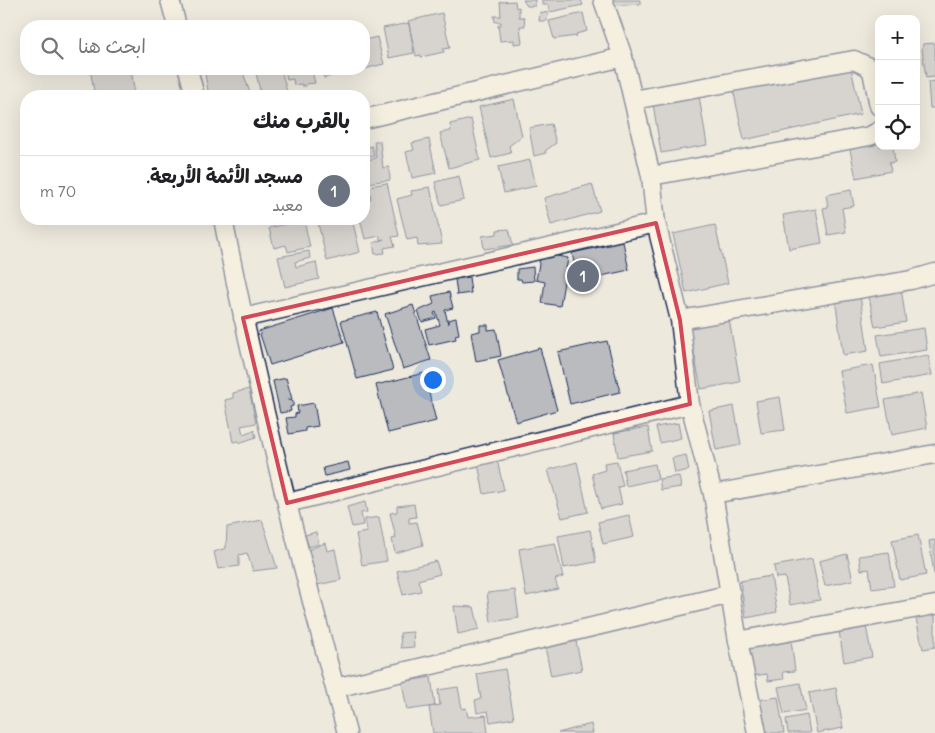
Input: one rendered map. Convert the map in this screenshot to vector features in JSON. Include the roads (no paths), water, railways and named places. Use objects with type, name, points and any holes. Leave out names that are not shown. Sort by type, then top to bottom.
[{"type":"street","points":[[170,0],[175,20]]},
{"type":"street","points":[[603,0],[624,56],[651,176],[656,223],[680,320],[690,404],[713,494],[738,642],[758,733]]},
{"type":"street","points":[[370,118],[624,56]]},
{"type":"street","points":[[633,100],[854,60],[868,66],[872,71],[879,105]]},
{"type":"street","points":[[190,75],[193,90]]},
{"type":"street","points":[[651,176],[870,136],[875,133]]},
{"type":"street","points":[[243,318],[656,223]]},
{"type":"street","points":[[224,225],[243,318],[287,503],[347,733]]},
{"type":"street","points":[[680,320],[911,280],[935,273]]},
{"type":"street","points":[[287,503],[690,404]]},
{"type":"street","points":[[713,494],[935,454]]},
{"type":"street","points":[[335,688],[731,594]]},
{"type":"street","points":[[738,642],[935,605]]},
{"type":"place","name":"مسجد الأئمة الأربعة.","points":[[583,276]]}]
